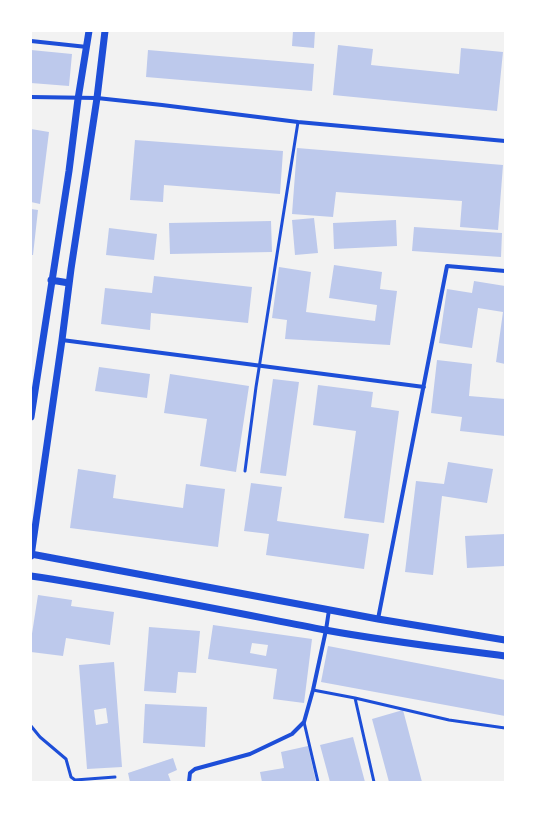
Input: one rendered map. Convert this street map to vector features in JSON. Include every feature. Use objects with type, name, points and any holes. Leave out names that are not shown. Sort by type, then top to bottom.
[{"type":"street","points":[[31,417],[69,171],[78,99],[90,31]]},
{"type":"street","points":[[105,31],[97,98],[69,283],[31,555],[378,619],[505,640]]},
{"type":"street","points":[[31,40],[87,47]]},
{"type":"street","points":[[31,97],[78,99],[97,98],[298,122],[505,141]]},
{"type":"street","points":[[378,619],[447,266],[505,271]]},
{"type":"street","points":[[51,280],[69,283]]},
{"type":"street","points":[[62,340],[424,387]]},
{"type":"street","points":[[31,576],[88,585],[326,630],[505,656]]},
{"type":"street","points":[[190,782],[190,773],[195,768],[250,754],[292,734],[304,722],[313,690],[329,610]]},
{"type":"lane","points":[[245,471],[298,122]]},
{"type":"lane","points":[[313,690],[355,698],[449,720],[505,728]]},
{"type":"lane","points":[[355,698],[374,782]]},
{"type":"lane","points":[[304,722],[318,782]]},
{"type":"lane","points":[[31,726],[66,759],[71,777],[75,780],[115,778]]},
{"type":"building","points":[[293,31],[315,31],[314,48],[292,46]]},
{"type":"building","points":[[338,45],[373,49],[371,65],[459,74],[461,48],[503,52],[497,111],[333,95]]},
{"type":"building","points":[[31,50],[72,54],[69,86],[31,83]]},
{"type":"building","points":[[148,50],[314,64],[312,91],[146,77]]},
{"type":"building","points":[[31,129],[49,132],[40,204],[31,202]]},
{"type":"building","points":[[135,140],[283,151],[280,194],[164,185],[163,202],[130,200]]},
{"type":"building","points":[[297,148],[503,165],[498,230],[460,227],[462,201],[336,192],[333,217],[292,214]]},
{"type":"building","points":[[31,209],[38,210],[33,255],[31,255]]},
{"type":"building","points":[[314,218],[318,253],[295,255],[292,220]]},
{"type":"building","points":[[396,220],[397,246],[334,249],[333,223]]},
{"type":"building","points":[[271,221],[272,252],[170,254],[169,223]]},
{"type":"building","points":[[414,227],[502,233],[501,257],[412,251]]},
{"type":"building","points":[[109,228],[157,234],[154,260],[106,255]]},
{"type":"building","points":[[334,265],[382,272],[380,289],[397,291],[390,345],[285,339],[287,320],[272,318],[279,267],[311,272],[306,312],[375,321],[377,305],[329,298]]},
{"type":"building","points":[[154,276],[252,287],[248,323],[151,313],[150,330],[101,324],[105,288],[152,293]]},
{"type":"building","points":[[474,281],[505,286],[505,364],[496,362],[503,312],[478,308],[472,348],[439,343],[447,289],[472,293]]},
{"type":"building","points":[[437,360],[472,364],[469,396],[505,399],[505,436],[460,431],[462,417],[431,413]]},
{"type":"building","points":[[99,367],[150,374],[147,398],[95,391]]},
{"type":"building","points":[[170,374],[249,386],[236,472],[200,466],[207,419],[164,413]]},
{"type":"building","points":[[273,379],[299,382],[286,476],[260,473]]},
{"type":"building","points":[[318,385],[373,392],[371,407],[399,411],[384,523],[344,518],[356,431],[313,425]]},
{"type":"building","points":[[448,462],[493,469],[487,503],[442,496],[433,575],[405,572],[416,481],[444,484]]},
{"type":"building","points":[[78,469],[116,475],[113,498],[183,508],[186,484],[225,489],[218,547],[70,528]]},
{"type":"building","points":[[251,483],[282,487],[277,521],[369,534],[364,569],[266,555],[269,534],[244,531]]},
{"type":"building","points":[[505,534],[505,566],[467,568],[465,536]]},
{"type":"building","points":[[38,595],[72,600],[71,606],[114,612],[110,645],[66,638],[63,656],[31,652],[31,640]]},
{"type":"building","points":[[213,625],[312,639],[304,703],[273,699],[277,669],[208,659]],"holes":[[[252,643],[268,645],[266,656],[250,653]]]},
{"type":"building","points":[[149,627],[200,631],[196,673],[178,672],[176,693],[144,691]]},
{"type":"building","points":[[328,646],[505,680],[505,716],[321,682]]},
{"type":"building","points":[[114,662],[122,767],[87,769],[79,665]],"holes":[[[106,708],[108,723],[96,725],[94,710]]]},
{"type":"building","points":[[145,704],[207,707],[205,747],[143,743]]},
{"type":"building","points":[[403,710],[422,782],[389,782],[372,719]]},
{"type":"building","points":[[353,737],[365,782],[330,782],[320,745]]},
{"type":"building","points":[[308,746],[316,782],[262,782],[260,772],[284,768],[281,752]]},
{"type":"building","points":[[173,758],[177,770],[168,774],[171,782],[130,782],[128,773]]}]
